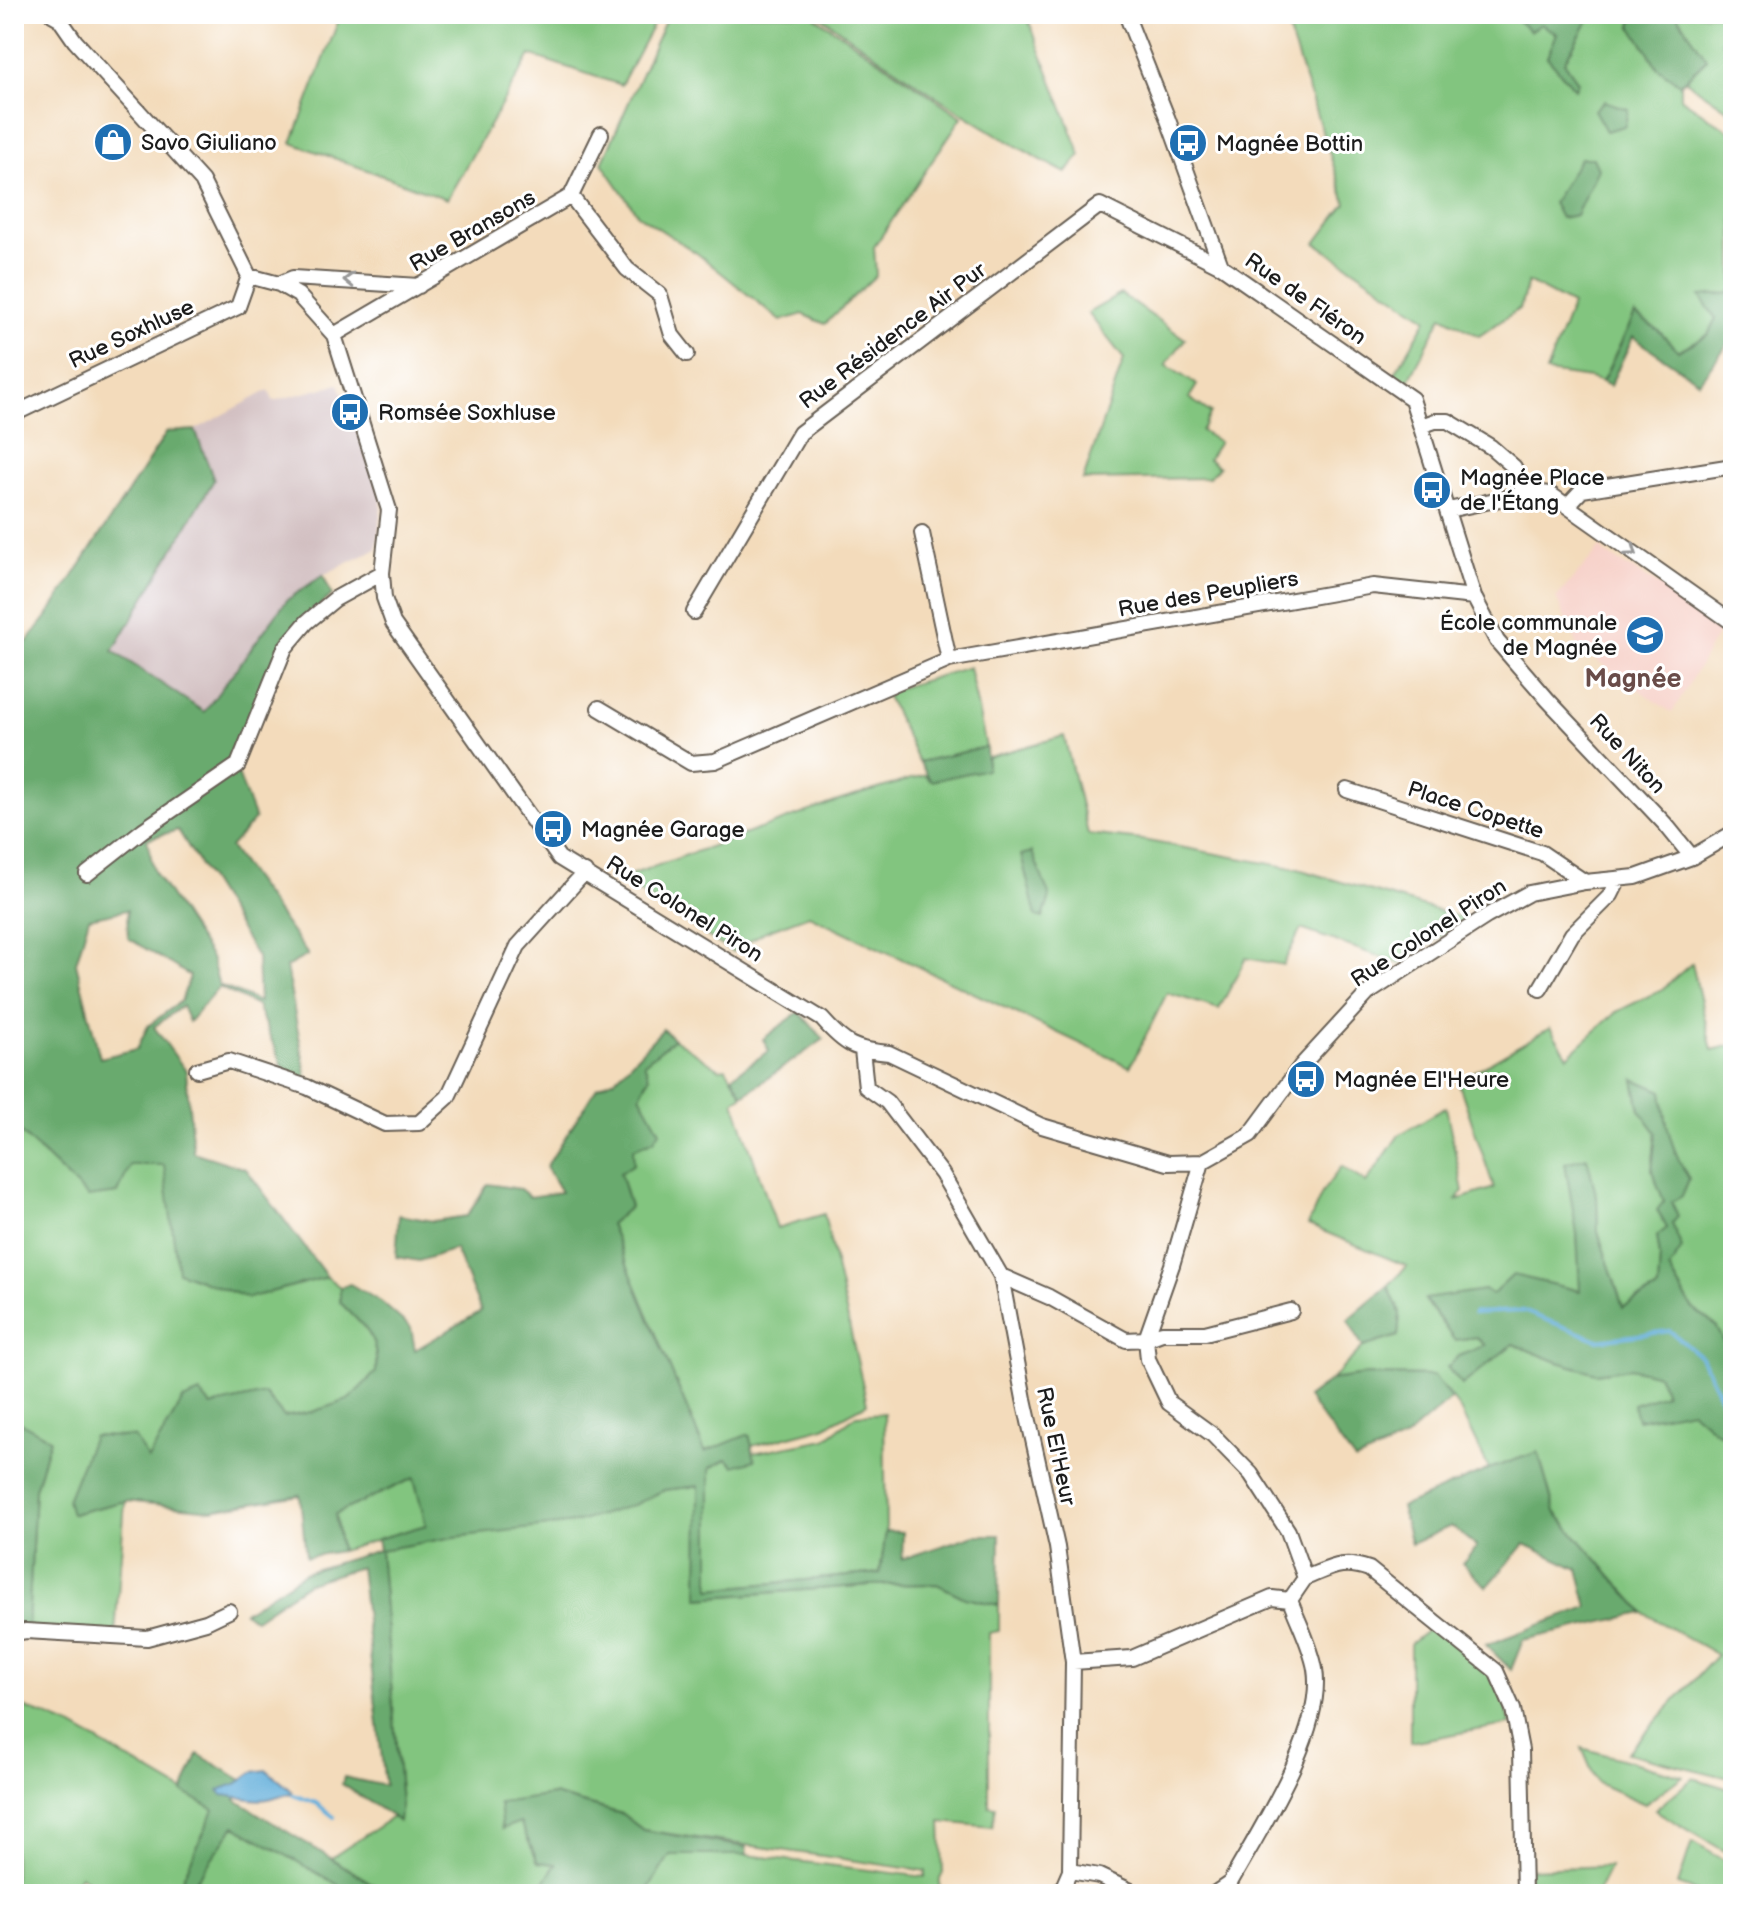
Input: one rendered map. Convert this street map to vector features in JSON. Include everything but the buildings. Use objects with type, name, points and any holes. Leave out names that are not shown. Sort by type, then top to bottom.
[{"type":"street","name":"Rue de Fléron","points":[[1126,14],[1221,266],[1412,399],[1448,510]]},
{"type":"street","points":[[58,15],[75,41],[202,181],[249,276]]},
{"type":"street","points":[[601,134],[571,196],[627,269],[660,295],[672,335],[687,354]]},
{"type":"street","name":"Rue Bransons","points":[[334,335],[571,196]]},
{"type":"street","name":"Rue Résidence Air Pur","points":[[694,612],[800,433],[1100,205],[1221,266]]},
{"type":"street","name":"Rue Colonel Piron","points":[[249,276],[279,284],[298,295],[334,335],[389,510],[382,573],[384,598],[393,623],[559,858],[822,1019],[842,1042],[862,1050],[889,1053],[1042,1126],[1168,1163],[1202,1162],[1250,1135],[1301,1066],[1368,993],[1487,916],[1529,893],[1585,882],[1636,877],[1692,857],[1733,833]]},
{"type":"street","name":"Rue Soxhluse","points":[[14,414],[238,307],[249,276]]},
{"type":"street","points":[[279,284],[293,278],[420,286]]},
{"type":"street","points":[[1421,426],[1448,421],[1491,447],[1514,467],[1524,494]]},
{"type":"street","points":[[1568,505],[1582,490],[1733,466]]},
{"type":"street","points":[[1448,510],[1542,492],[1568,505],[1733,623]]},
{"type":"street","name":"Rue Niton","points":[[1448,510],[1474,597],[1497,641],[1692,857]]},
{"type":"street","points":[[922,533],[949,660]]},
{"type":"street","points":[[87,874],[143,830],[238,765],[285,648],[307,622],[335,599],[382,573]]},
{"type":"street","name":"Rue des Peupliers","points":[[599,708],[691,763],[715,761],[949,660],[1373,586],[1474,597]]},
{"type":"street","name":"Place Copette","points":[[1347,790],[1542,853],[1585,882]]},
{"type":"street","points":[[197,1070],[229,1061],[307,1087],[385,1124],[419,1123],[448,1097],[518,946],[585,872]]},
{"type":"street","points":[[1540,989],[1572,934],[1611,895],[1619,879]]},
{"type":"street","name":"Rue El'Heur","points":[[862,1050],[866,1087],[887,1102],[942,1174],[1001,1276],[1057,1547],[1073,1662],[1070,1871],[1060,1894]]},
{"type":"street","points":[[1202,1162],[1172,1265],[1146,1339],[1148,1359],[1169,1403],[1213,1435],[1251,1474],[1288,1531],[1305,1578]]},
{"type":"street","points":[[1001,1276],[1049,1297],[1126,1340],[1146,1339],[1162,1333],[1205,1333],[1291,1311]]},
{"type":"street","points":[[1290,1600],[1305,1578],[1341,1563],[1355,1564],[1369,1569],[1496,1671],[1513,1709],[1521,1750],[1524,1894]]},
{"type":"street","points":[[1073,1662],[1132,1658],[1272,1598],[1290,1600]]},
{"type":"street","points":[[1214,1894],[1230,1883],[1294,1766],[1315,1700],[1315,1669],[1290,1600]]},
{"type":"street","points":[[14,1633],[26,1631],[147,1638],[206,1622],[229,1611]]},
{"type":"street","points":[[1070,1871],[1099,1876],[1137,1894]]},
{"type":"shaded area","points":[[339,384],[382,496],[377,549],[323,575],[287,600],[203,713],[113,651],[214,480],[195,430],[269,390],[273,401]]},
{"type":"shaded area","name":"École communale de Magnée","points":[[1601,547],[1604,553],[1724,623],[1672,713],[1579,648],[1556,598]]},
{"type":"green space","points":[[341,14],[659,14],[621,85],[530,55],[447,199],[292,143]]},
{"type":"green space","points":[[668,14],[811,14],[962,117],[874,247],[876,275],[825,324],[803,314],[781,321],[698,254],[638,215],[602,163]]},
{"type":"green space","points":[[817,14],[1026,14],[1081,155],[1066,173],[1033,156],[939,98]]},
{"type":"green space","points":[[1283,14],[1510,14],[1530,31],[1541,23],[1557,34],[1547,57],[1578,82],[1564,62],[1590,17],[1561,19],[1554,14],[1636,14],[1631,25],[1658,68],[1680,84],[1680,98],[1733,133],[1733,288],[1708,335],[1677,351],[1659,331],[1635,314],[1602,382],[1546,372],[1572,305],[1528,282],[1520,308],[1479,336],[1442,316],[1407,384],[1392,378],[1427,319],[1316,243],[1346,203]]},
{"type":"green space","points":[[1510,14],[1554,14],[1561,19],[1591,16],[1564,62],[1578,82],[1575,89],[1547,57],[1557,34],[1541,24],[1530,31]]},
{"type":"green space","points":[[1636,14],[1676,14],[1707,59],[1680,84],[1658,68],[1631,25]]},
{"type":"green space","points":[[1676,14],[1733,14],[1733,33],[1722,42],[1733,55],[1733,113],[1685,80],[1707,59]]},
{"type":"green space","points":[[1604,101],[1628,109],[1625,126],[1606,131],[1594,110]]},
{"type":"green space","points":[[1580,158],[1593,158],[1598,169],[1576,215],[1561,218],[1553,203]]},
{"type":"green space","points":[[1733,288],[1733,337],[1699,382],[1633,337],[1610,386],[1602,382],[1635,314],[1659,331],[1678,351],[1708,335],[1716,319],[1700,296],[1730,293]]},
{"type":"green space","points":[[1121,294],[1185,339],[1166,365],[1197,385],[1189,398],[1211,413],[1201,431],[1219,442],[1208,459],[1219,467],[1208,478],[1083,480],[1124,359],[1088,313]]},
{"type":"green space","points":[[195,430],[214,480],[113,651],[204,712],[287,600],[323,575],[332,595],[285,636],[232,758],[255,819],[230,847],[308,955],[286,967],[307,1079],[285,1072],[257,1006],[219,987],[189,1022],[182,1006],[154,1027],[186,1071],[193,1152],[246,1169],[327,1277],[248,1298],[178,1272],[164,1165],[130,1165],[118,1193],[88,1197],[14,1126],[14,658],[46,618],[167,432]],"holes":[[[178,830],[257,957],[259,1002],[219,985],[211,958],[154,871],[147,839]],[[127,910],[128,938],[190,976],[181,1001],[148,1026],[137,1049],[100,1058],[76,963],[89,918]]]},
{"type":"green space","points":[[969,667],[986,747],[919,762],[885,692]]},
{"type":"green space","points":[[1064,736],[1088,834],[1142,840],[1298,869],[1466,919],[1400,964],[1301,929],[1283,965],[1246,958],[1219,1009],[1167,993],[1130,1067],[809,915],[766,931],[732,952],[619,879],[841,800],[925,775],[931,781],[986,769],[988,757]]},
{"type":"green space","points":[[986,747],[987,769],[931,781],[919,762]]},
{"type":"green space","points":[[1032,852],[1050,897],[1043,918],[1036,916],[1021,855]]},
{"type":"green space","points":[[1692,963],[1712,1050],[1733,1045],[1733,1359],[1716,1326],[1692,1308],[1669,1268],[1672,1202],[1689,1179],[1670,1137],[1662,1092],[1634,1080],[1640,1110],[1656,1132],[1652,1171],[1664,1201],[1667,1229],[1657,1236],[1660,1257],[1658,1289],[1623,1307],[1598,1232],[1597,1198],[1577,1234],[1581,1291],[1513,1275],[1492,1295],[1484,1290],[1425,1300],[1454,1340],[1476,1337],[1486,1346],[1459,1356],[1513,1344],[1596,1373],[1630,1368],[1659,1375],[1665,1394],[1691,1410],[1715,1431],[1729,1438],[1733,1436],[1733,1779],[1627,1753],[1717,1655],[1644,1613],[1555,1512],[1538,1452],[1489,1469],[1459,1408],[1434,1376],[1365,1375],[1331,1380],[1363,1347],[1398,1336],[1400,1313],[1388,1286],[1407,1266],[1308,1225],[1323,1191],[1342,1166],[1366,1183],[1399,1135],[1446,1107],[1463,1191],[1457,1200],[1494,1188],[1458,1081],[1550,1028],[1568,1056],[1616,1012],[1661,990]]},
{"type":"green space","points":[[799,1012],[824,1039],[743,1095],[732,1076],[769,1051],[763,1039]]},
{"type":"green space","points":[[663,1029],[674,1039],[644,1063],[649,1077],[640,1095],[660,1131],[654,1140],[633,1149],[634,1164],[620,1173],[630,1207],[610,1224],[705,1452],[749,1434],[755,1460],[734,1466],[727,1459],[710,1468],[710,1589],[880,1573],[886,1531],[903,1532],[902,1559],[974,1535],[1000,1535],[999,1605],[965,1598],[937,1584],[871,1585],[698,1598],[699,1486],[664,1490],[636,1504],[575,1523],[455,1537],[380,1550],[401,1804],[399,1821],[342,1784],[344,1777],[385,1786],[360,1567],[308,1583],[255,1619],[244,1612],[304,1573],[379,1550],[377,1539],[426,1525],[414,1478],[335,1514],[341,1551],[306,1557],[300,1495],[212,1510],[125,1501],[71,1514],[67,1500],[93,1436],[134,1437],[148,1459],[183,1400],[200,1393],[211,1406],[265,1394],[284,1417],[348,1400],[376,1372],[376,1359],[368,1332],[340,1302],[340,1287],[350,1284],[381,1302],[411,1328],[415,1350],[481,1311],[455,1249],[419,1261],[396,1257],[399,1215],[433,1221],[467,1216],[488,1184],[520,1189],[530,1197],[561,1192],[546,1167],[597,1087],[615,1079]]},
{"type":"green space","points":[[674,1039],[720,1069],[726,1068],[743,1095],[734,1101],[777,1228],[824,1214],[867,1404],[824,1427],[752,1446],[749,1435],[705,1452],[610,1224],[630,1207],[620,1173],[633,1149],[654,1140],[640,1095],[649,1077],[644,1063]]},
{"type":"green space","points":[[1634,1079],[1662,1091],[1670,1137],[1689,1179],[1682,1196],[1672,1202],[1678,1216],[1672,1224],[1682,1248],[1669,1269],[1692,1308],[1716,1326],[1733,1359],[1733,1436],[1730,1438],[1715,1431],[1691,1410],[1637,1420],[1633,1404],[1665,1394],[1659,1375],[1630,1368],[1596,1373],[1513,1344],[1462,1385],[1447,1367],[1459,1356],[1485,1345],[1476,1337],[1455,1340],[1425,1299],[1484,1290],[1492,1295],[1513,1275],[1580,1291],[1577,1234],[1565,1163],[1587,1157],[1597,1198],[1598,1232],[1623,1307],[1658,1289],[1660,1257],[1657,1236],[1667,1228],[1657,1210],[1664,1201],[1652,1171],[1656,1132],[1640,1110]]},
{"type":"green space","points":[[14,1126],[88,1197],[130,1165],[164,1165],[248,1298],[327,1277],[340,1287],[340,1302],[368,1332],[375,1348],[376,1372],[349,1400],[312,1412],[284,1417],[265,1394],[210,1406],[183,1400],[148,1460],[72,1514],[125,1501],[115,1635],[28,1627],[35,1489],[50,1439],[14,1419]]},
{"type":"green space","points":[[1388,1286],[1400,1313],[1398,1336],[1363,1347],[1348,1320]]},
{"type":"green space","points":[[1365,1375],[1434,1376],[1451,1399],[1404,1439],[1355,1461],[1307,1398],[1331,1380]]},
{"type":"green space","points":[[884,1413],[886,1531],[880,1573],[710,1589],[710,1467],[727,1459],[755,1460],[753,1453],[825,1439],[857,1415]]},
{"type":"green space","points":[[14,1419],[50,1439],[35,1489],[28,1627],[14,1628]]},
{"type":"green space","points":[[1538,1452],[1555,1512],[1644,1613],[1523,1640],[1511,1670],[1486,1645],[1588,1607],[1578,1569],[1525,1544],[1487,1587],[1462,1563],[1477,1547],[1451,1526],[1411,1544],[1401,1507],[1489,1469]]},
{"type":"green space","points":[[414,1478],[426,1525],[341,1551],[335,1514]]},
{"type":"green space","points":[[699,1486],[699,1598],[871,1585],[937,1584],[965,1598],[999,1605],[999,1631],[989,1633],[989,1806],[996,1807],[992,1827],[941,1822],[943,1873],[939,1894],[645,1894],[670,1855],[747,1855],[925,1877],[926,1871],[643,1830],[622,1814],[553,1795],[499,1804],[520,1821],[538,1862],[557,1864],[536,1894],[389,1894],[331,1858],[393,1817],[398,1821],[401,1804],[380,1550],[636,1504],[664,1490]]},
{"type":"green space","points":[[1434,1625],[1495,1675],[1511,1724],[1410,1742],[1410,1644]]},
{"type":"green space","points":[[14,1703],[73,1727],[215,1810],[179,1886],[186,1893],[235,1826],[354,1894],[108,1894],[80,1875],[67,1894],[14,1894]]},
{"type":"green space","points":[[1582,1748],[1683,1776],[1645,1804],[1597,1783]]},
{"type":"green space","points":[[198,1754],[247,1783],[236,1800],[389,1894],[354,1894],[235,1826],[187,1893],[179,1886],[214,1810],[183,1792]]},
{"type":"green space","points":[[1693,1778],[1733,1790],[1733,1856],[1655,1810]]},
{"type":"green space","points":[[553,1795],[622,1814],[643,1830],[746,1847],[747,1855],[670,1855],[645,1894],[536,1894],[556,1864],[538,1862],[520,1822],[502,1829],[499,1803]]},
{"type":"green space","points":[[1692,1842],[1733,1865],[1733,1894],[1704,1894],[1678,1885]]},
{"type":"green space","points":[[1610,1866],[1596,1894],[1527,1894],[1529,1869]]},
{"type":"water","points":[[267,1770],[293,1795],[257,1800],[222,1795],[219,1790],[238,1783],[253,1772]]},
{"type":"waterway","points":[[1474,1313],[1523,1311],[1598,1340],[1670,1331],[1701,1357],[1725,1406],[1733,1406]]},
{"type":"waterway","points":[[293,1795],[316,1803],[334,1817]]},
{"type":"place","name":"Savo Giuliano","points":[[113,142]]},
{"type":"place","name":"Magnée Bottin","points":[[1188,143]]},
{"type":"place","name":"Romsée Soxhluse","points":[[350,412]]},
{"type":"place","name":"Magnée Place de l'Étang","points":[[1432,490]]},
{"type":"place","name":"École communale de Magnée","points":[[1645,635]]},
{"type":"place","name":"Magnée Garage","points":[[553,829]]},
{"type":"place","name":"Magnée El'Heure","points":[[1306,1079]]},
{"type":"district","name":"Magnée","points":[[1633,678]]}]
